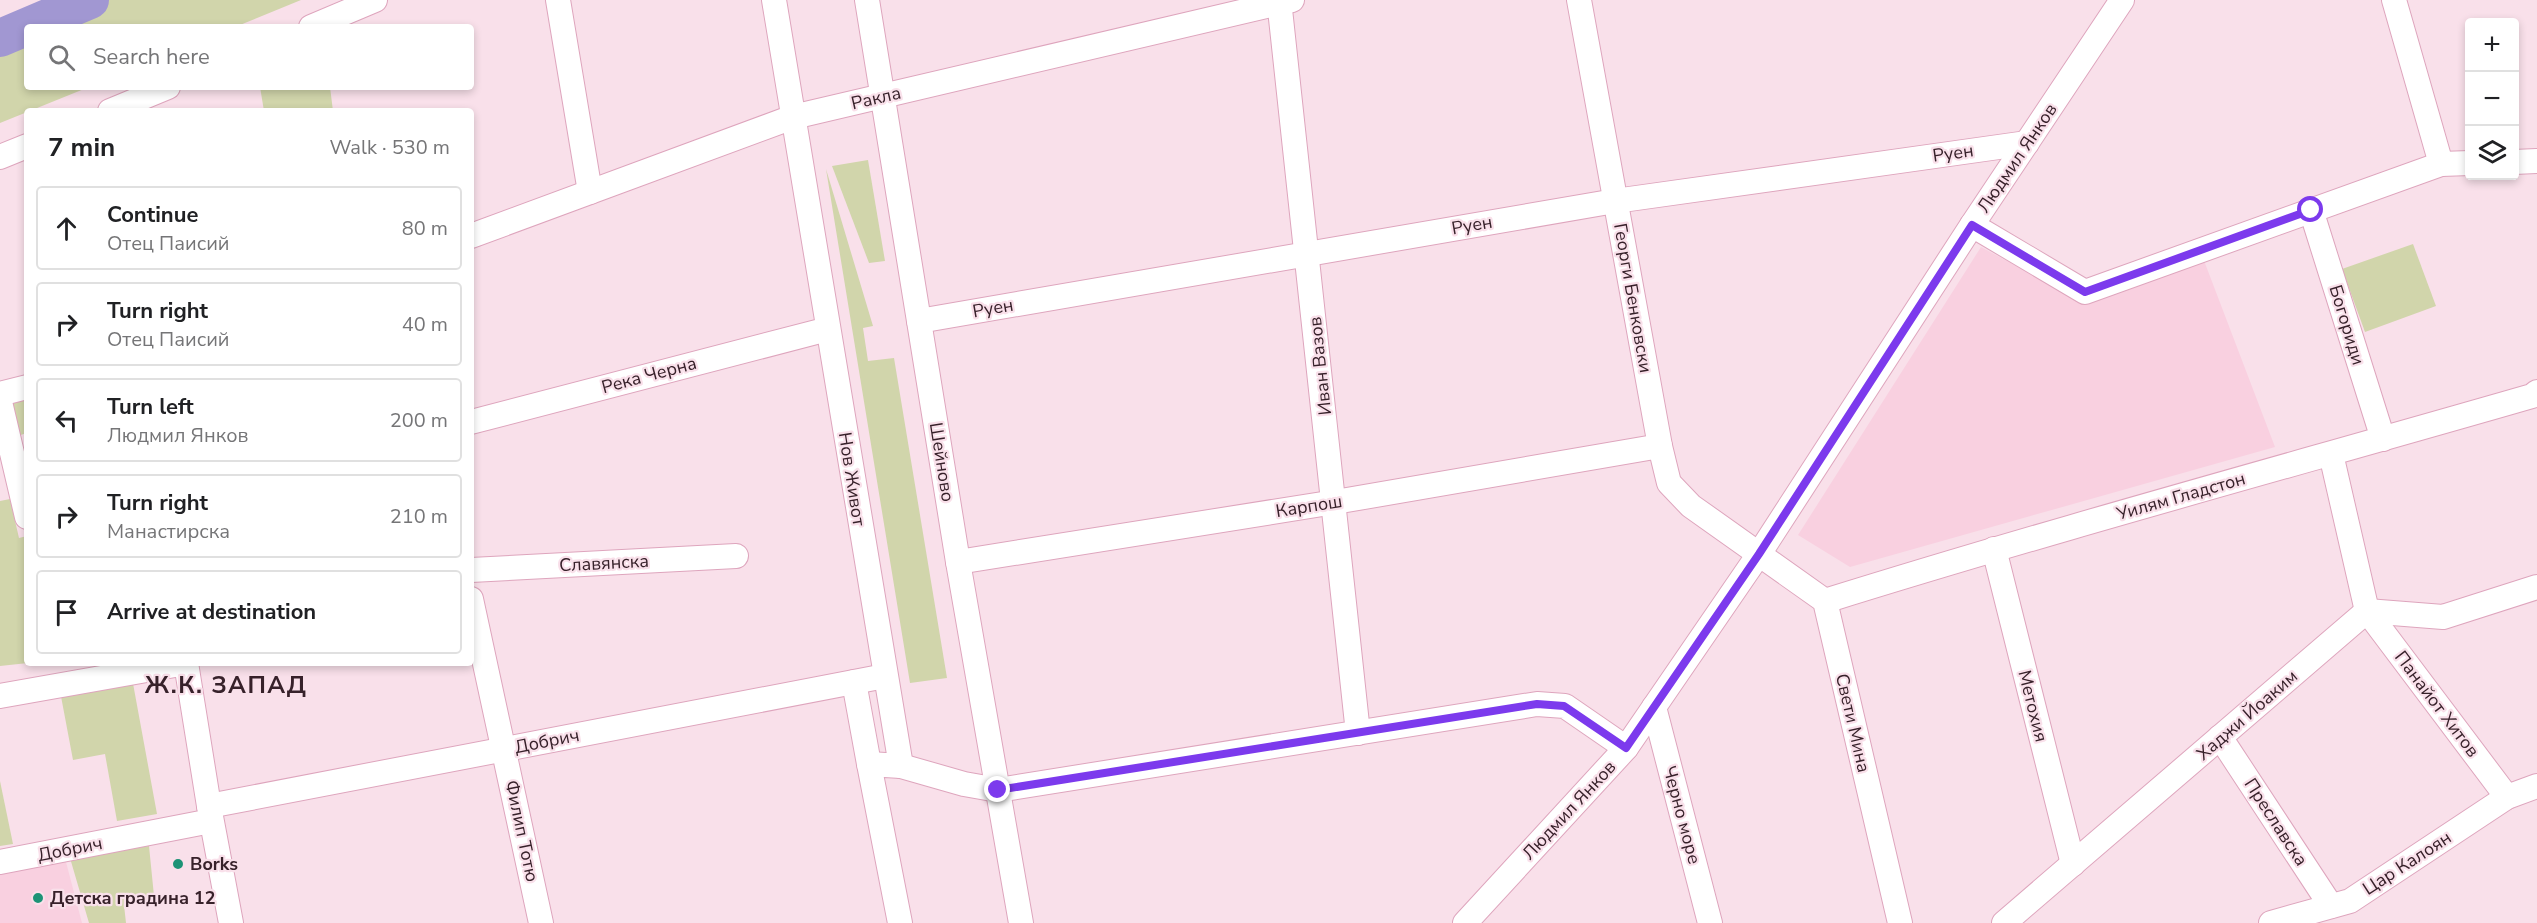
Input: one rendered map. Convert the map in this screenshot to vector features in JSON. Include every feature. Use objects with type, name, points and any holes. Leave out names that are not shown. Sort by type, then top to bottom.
[{"type":"street","points":[[318,24],[375,0]]},
{"type":"street","points":[[558,0],[590,192]]},
{"type":"street","name":"Нов Живот","points":[[774,0],[901,766]]},
{"type":"street","name":"Шейново","points":[[867,0],[958,562],[1020,923]]},
{"type":"street","name":"Георги Бенковски","points":[[1579,0],[1660,446],[1670,483],[1691,506],[1759,554]]},
{"type":"street","name":"Людмил Янков","points":[[1465,923],[1626,748],[1759,554],[1972,225],[2122,0]]},
{"type":"street","points":[[2394,0],[2441,164]]},
{"type":"street","name":"Ракла","points":[[474,235],[793,117],[1284,1]]},
{"type":"street","name":"Иван Вазов","points":[[1284,1],[1358,733]]},
{"type":"street","points":[[118,108],[161,90]]},
{"type":"street","name":"Руен","points":[[919,321],[1615,201],[2027,142]]},
{"type":"street","points":[[0,157],[24,147]]},
{"type":"street","points":[[2519,162],[2537,161]]},
{"type":"street","points":[[1972,225],[2085,292],[2441,164],[2465,163]]},
{"type":"street","name":"Богориди","points":[[2311,210],[2383,439]]},
{"type":"street","name":"Река Черна","points":[[474,421],[828,329]]},
{"type":"street","points":[[0,394],[24,388]]},
{"type":"street","name":"Уилям Гладстон","points":[[1825,601],[1994,549],[2532,396],[2537,392]]},
{"type":"street","points":[[0,402],[19,440],[24,488]]},
{"type":"street","name":"Карпош","points":[[958,562],[1335,502],[1660,446]]},
{"type":"street","points":[[2331,454],[2367,611],[2443,617],[2537,587]]},
{"type":"street","name":"Метохия","points":[[1994,549],[2073,864]]},
{"type":"street","points":[[1759,554],[1825,601]]},
{"type":"street","name":"Славянска","points":[[474,570],[736,556]]},
{"type":"street","name":"Свети Мина","points":[[1825,601],[1900,923]]},
{"type":"street","name":"Хаджи Йоаким","points":[[2004,923],[2367,611]]},
{"type":"street","name":"Панайот Хитов","points":[[2367,611],[2507,797]]},
{"type":"street","name":"Филип Тотю","points":[[474,612],[541,923]]},
{"type":"street","points":[[0,696],[169,666]]},
{"type":"street","points":[[186,666],[210,814],[231,923]]},
{"type":"street","name":"Добрич","points":[[0,862],[505,749],[885,676]]},
{"type":"street","points":[[854,682],[900,923]]},
{"type":"street","points":[[869,764],[901,766],[964,784],[998,790],[1537,704],[1564,706],[1626,748]]},
{"type":"street","name":"Черно море","points":[[1654,707],[1710,923]]},
{"type":"street","name":"Преславска","points":[[2220,737],[2331,906]]},
{"type":"street","name":"Цар Калоян","points":[[2271,923],[2350,901],[2507,797],[2537,786]]},
{"type":"shaded area","points":[[1981,247],[2085,303],[2203,258],[2275,447],[1850,567],[1798,535]]},
{"type":"shaded area","name":"Детска градина 12","points":[[66,862],[82,923],[0,923],[0,874]]},
{"type":"green space","points":[[90,0],[301,0],[242,24],[33,24]]},
{"type":"green space","points":[[24,28],[24,90],[82,90],[37,108],[24,108],[24,113],[0,123],[0,38]]},
{"type":"green space","points":[[260,90],[330,90],[333,108],[264,108]]},
{"type":"green space","points":[[868,160],[885,261],[869,263],[832,166]]},
{"type":"green space","points":[[826,169],[873,326],[863,328],[868,361],[894,358],[947,678],[910,683]]},
{"type":"green space","points":[[2413,244],[2436,306],[2365,332],[2342,269]]},
{"type":"green space","points":[[24,395],[24,434],[14,437],[5,399]]},
{"type":"green space","points":[[10,499],[19,538],[24,537],[24,663],[0,666],[0,501]]},
{"type":"green space","points":[[132,678],[157,814],[117,821],[105,754],[73,760],[60,691]]},
{"type":"green space","points":[[0,781],[13,844],[0,846]]},
{"type":"green space","points":[[149,846],[154,896],[124,905],[126,923],[89,923],[70,858]]},
{"type":"waterway","points":[[33,24],[90,0]]},
{"type":"waterway","points":[[0,38],[24,28]]},
{"type":"place","name":"Borks","points":[[178,864]]},
{"type":"place","name":"Детска градина 12","points":[[38,898]]},
{"type":"district","name":"Ж.К. ЗАПАД","points":[[226,685]]},
{"type":"route","points":[[998,790],[1537,704],[1564,706],[1626,748],[1759,554],[1972,225],[2085,292],[2311,210]]}]
